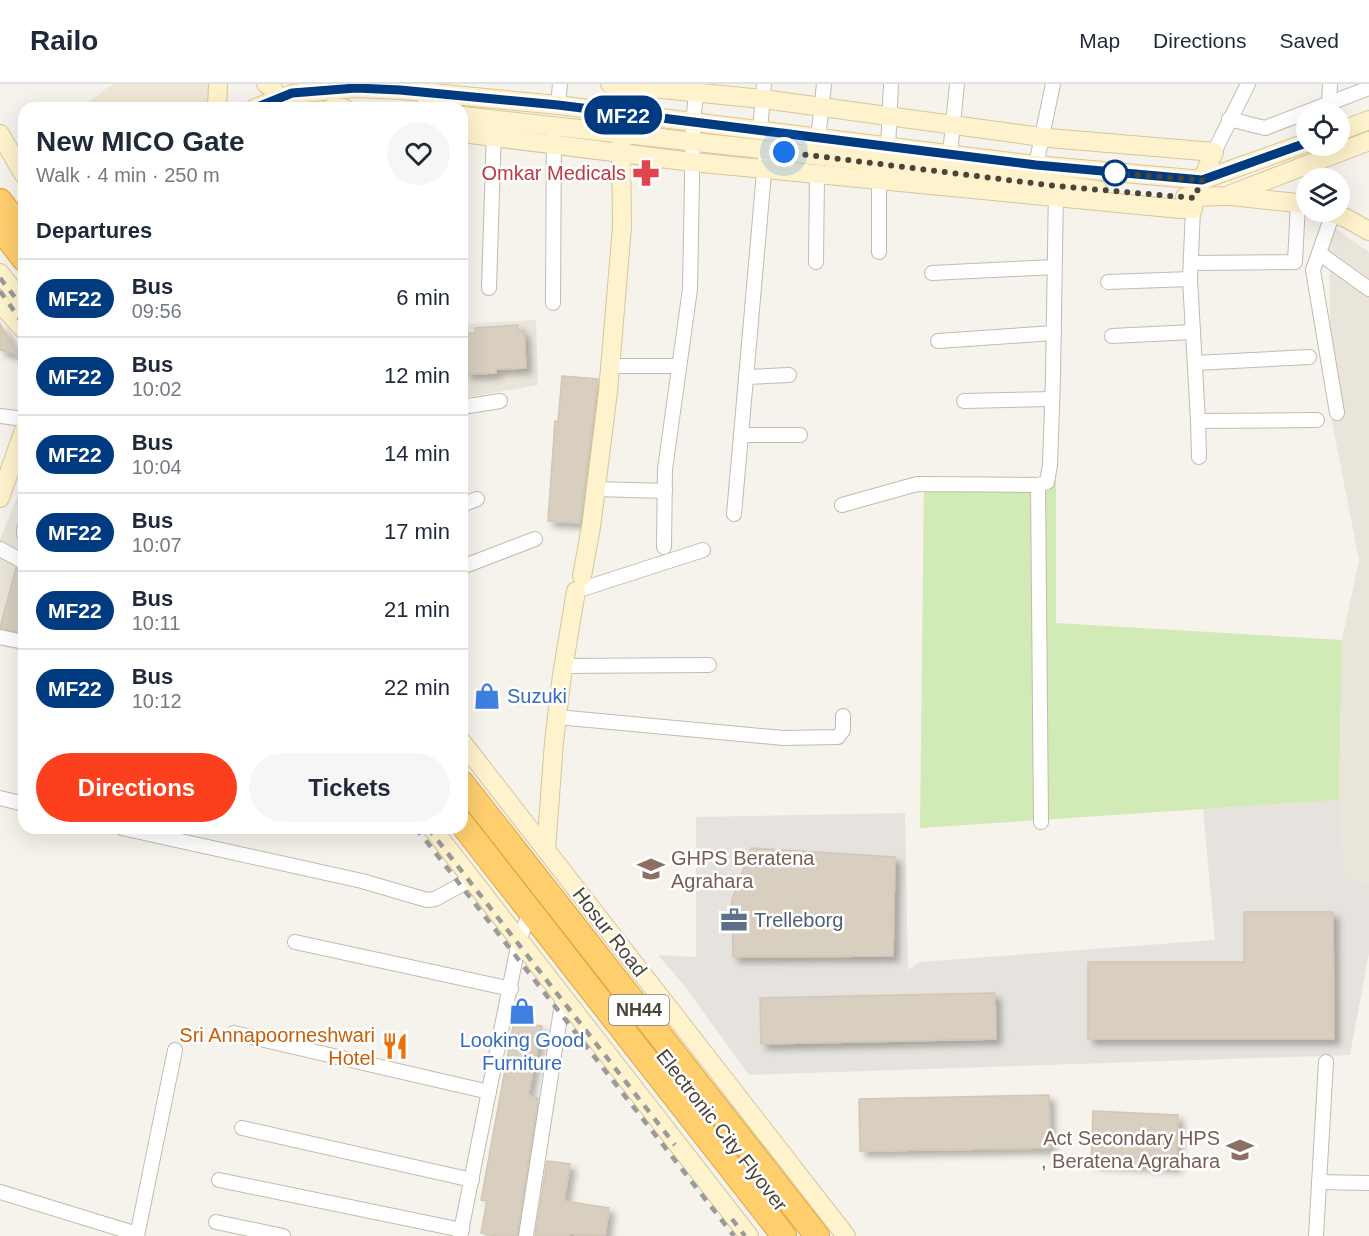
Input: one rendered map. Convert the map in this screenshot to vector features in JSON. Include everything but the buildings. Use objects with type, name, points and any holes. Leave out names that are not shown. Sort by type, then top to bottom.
[{"type":"highway","points":[[0,187],[18,210]]},
{"type":"highway","points":[[0,201],[18,224]]},
{"type":"highway","points":[[0,228],[18,251]]},
{"type":"highway","points":[[0,245],[18,268]]},
{"type":"highway","name":"Hosur Road","points":[[468,791],[816,1236]]},
{"type":"highway","name":"Electronic City Flyover","points":[[468,804],[804,1236]]},
{"type":"highway","name":"Electronic City Flyover","points":[[468,832],[784,1236]]},
{"type":"highway","name":"NH44","points":[[457,834],[523,931],[771,1236]]},
{"type":"street","points":[[217,102],[218,84]]},
{"type":"street","points":[[266,84],[279,99]]},
{"type":"street","points":[[558,105],[560,84]]},
{"type":"street","points":[[818,139],[824,84]]},
{"type":"street","points":[[888,148],[891,84]]},
{"type":"street","points":[[950,154],[957,84]]},
{"type":"street","points":[[1036,165],[1053,84]]},
{"type":"street","points":[[1199,457],[1190,279],[1193,203],[1229,119],[1248,84]]},
{"type":"street","points":[[1329,102],[1330,84]]},
{"type":"street","points":[[622,85],[763,91],[822,107],[1041,137],[1214,152]]},
{"type":"street","points":[[1331,102],[1366,87]]},
{"type":"street","points":[[271,102],[292,93],[356,88],[558,105],[888,148],[1036,165],[1202,180],[1296,147]]},
{"type":"street","points":[[664,547],[665,469],[690,289],[692,142],[696,88]]},
{"type":"street","points":[[759,131],[763,91]]},
{"type":"street","points":[[1229,119],[1265,128],[1296,116]]},
{"type":"street","points":[[468,117],[692,142],[766,159],[817,174],[879,181],[1193,203],[1226,196],[1369,141]]},
{"type":"street","points":[[489,288],[495,119]]},
{"type":"street","points":[[1350,127],[1369,120]]},
{"type":"street","points":[[553,303],[554,126]]},
{"type":"street","points":[[546,850],[563,666],[596,489],[610,366],[622,227],[621,133]]},
{"type":"street","points":[[0,134],[18,165]]},
{"type":"street","points":[[468,135],[692,162],[766,159],[885,163],[1056,192]]},
{"type":"street","points":[[734,514],[766,159]]},
{"type":"street","points":[[1226,172],[1226,196]]},
{"type":"street","points":[[816,262],[817,174]]},
{"type":"street","points":[[879,181],[879,252]]},
{"type":"street","points":[[842,505],[917,484],[1038,485],[1047,482],[1052,399],[1056,192]]},
{"type":"street","points":[[1226,196],[1296,202]]},
{"type":"street","points":[[1192,263],[1295,262],[1300,222]]},
{"type":"street","points":[[1328,222],[1313,270],[1337,413]]},
{"type":"street","points":[[1350,222],[1369,231]]},
{"type":"street","points":[[1319,253],[1369,289]]},
{"type":"street","points":[[932,273],[1054,267]]},
{"type":"street","points":[[0,273],[18,296]]},
{"type":"street","points":[[1108,282],[1190,279]]},
{"type":"street","points":[[0,303],[18,323]]},
{"type":"street","points":[[1112,336],[1193,332]]},
{"type":"street","points":[[938,341],[1053,333]]},
{"type":"street","points":[[1195,363],[1309,357]]},
{"type":"street","points":[[610,366],[679,366]]},
{"type":"street","points":[[746,377],[789,375]]},
{"type":"street","points":[[964,401],[1052,399]]},
{"type":"street","points":[[468,406],[500,401]]},
{"type":"street","points":[[0,416],[18,418]]},
{"type":"street","points":[[1198,421],[1317,420]]},
{"type":"street","points":[[741,435],[800,435]]},
{"type":"street","points":[[0,498],[18,447]]},
{"type":"street","points":[[1038,485],[1041,822]]},
{"type":"street","points":[[596,489],[665,491]]},
{"type":"street","points":[[468,503],[477,499]]},
{"type":"street","points":[[468,565],[535,538]]},
{"type":"street","points":[[0,549],[18,559]]},
{"type":"street","points":[[579,583],[703,550]]},
{"type":"street","points":[[0,637],[18,641]]},
{"type":"street","points":[[563,666],[709,665]]},
{"type":"street","points":[[557,717],[783,738],[838,736],[843,730],[843,716]]},
{"type":"street","name":"Hosur Road","points":[[468,750],[846,1236]]},
{"type":"street","points":[[0,798],[18,802]]},
{"type":"street","points":[[149,834],[362,881],[427,900],[435,899],[472,879]]},
{"type":"street","points":[[437,834],[472,879],[523,931],[563,997],[749,1236]]},
{"type":"street","points":[[219,1180],[461,1233],[523,931]]},
{"type":"street","points":[[295,942],[511,988]]},
{"type":"street","points":[[526,1236],[563,997]]},
{"type":"street","points":[[234,1033],[489,1092]]},
{"type":"street","points":[[0,1192],[137,1235],[175,1050]]},
{"type":"street","points":[[1316,1236],[1326,1062]]},
{"type":"street","points":[[242,1128],[472,1180]]},
{"type":"street","points":[[1319,1182],[1369,1183]]},
{"type":"street","points":[[216,1222],[283,1236]]},
{"type":"shaded area","points":[[113,84],[209,84],[208,102],[88,102]]},
{"type":"shaded area","points":[[1329,224],[1369,252],[1369,883],[1345,877],[1339,800],[1342,640],[1359,560],[1331,417]]},
{"type":"shaded area","points":[[536,320],[538,385],[468,397],[468,324]]},
{"type":"shaded area","points":[[18,496],[18,650],[0,646],[0,539]]},
{"type":"shaded area","points":[[1339,800],[1345,877],[1369,883],[1369,953],[1350,1055],[749,1075],[683,984],[658,955],[696,957],[696,817],[905,813],[908,970],[920,962],[1215,940],[1203,809]]},
{"type":"green space","points":[[924,478],[1056,480],[1056,623],[1342,640],[1339,800],[920,828]]},
{"type":"railway","points":[[0,278],[18,301]]},
{"type":"railway","points":[[0,291],[18,316]]},
{"type":"railway","points":[[421,834],[734,1236]]},
{"type":"railway","points":[[433,834],[675,1145]]},
{"type":"railway","points":[[732,1219],[745,1236]]},
{"type":"bus line","name":"MF22","points":[[270,102],[292,93],[335,88],[400,90],[558,105],[623,115],[1036,165],[1202,180],[1296,147]]},
{"type":"place","name":"Omkar Medicals","points":[[646,173]]},
{"type":"place","name":"Suzuki","points":[[487,696]]},
{"type":"place","name":"GHPS Beratena Agrahara","points":[[651,869]]},
{"type":"place","name":"Trelleborg","points":[[734,920]]},
{"type":"place","name":"Looking Good Furniture","points":[[522,1011]]},
{"type":"place","name":"Sri Annapoorneshwari Hotel","points":[[395,1046]]},
{"type":"place","name":"Act Secondary HPS , Beratena Agrahara","points":[[1240,1150]]},
{"type":"route","points":[[784,152],[1056,186],[1148,195],[1194,198],[1202,180],[1115,173]]}]
